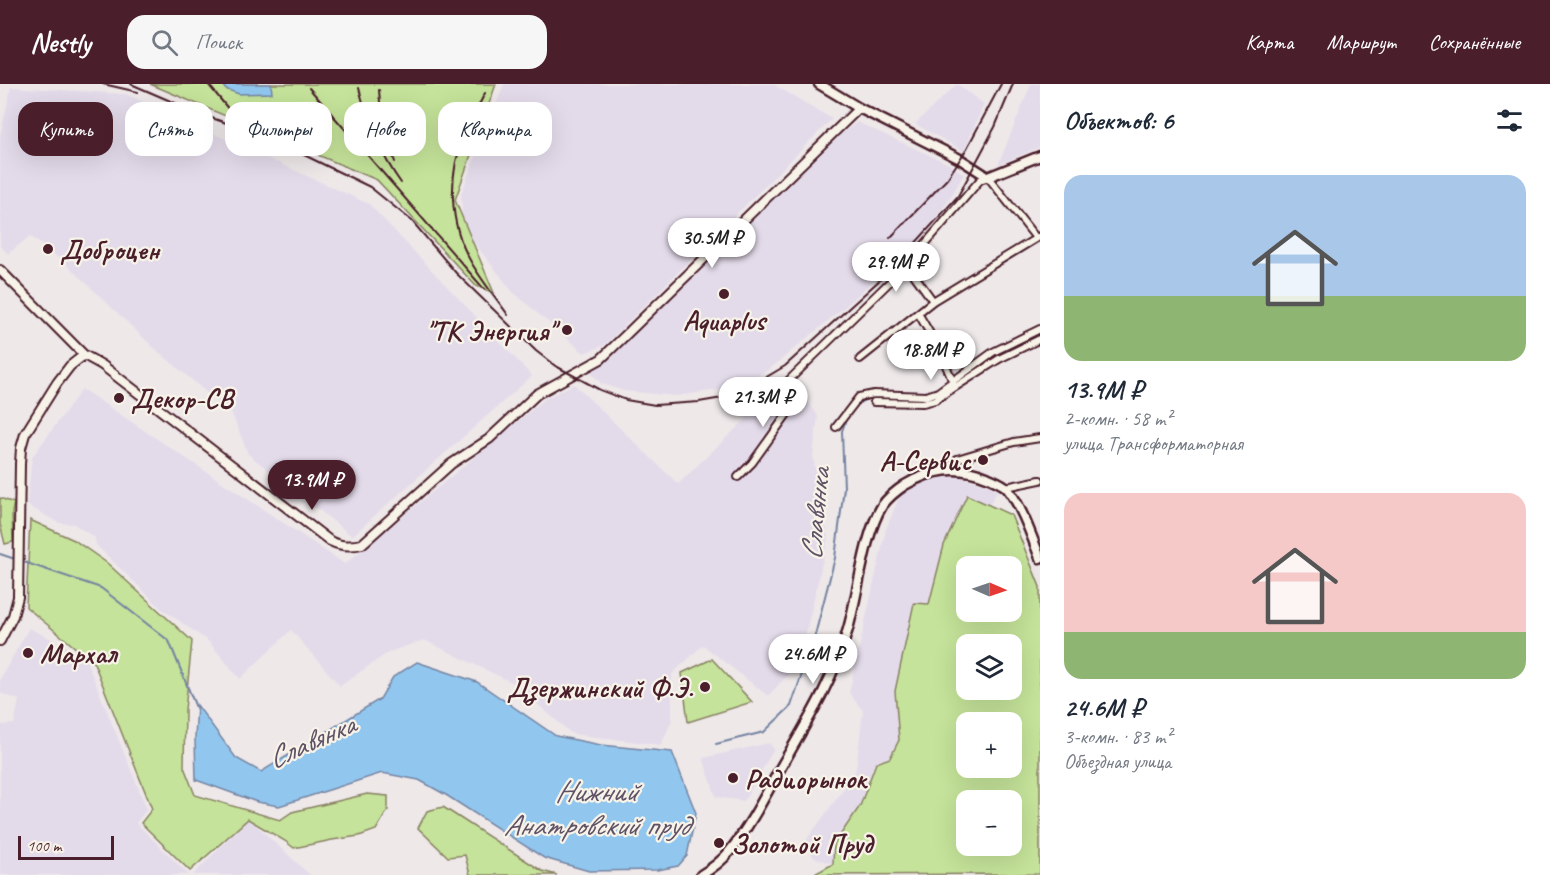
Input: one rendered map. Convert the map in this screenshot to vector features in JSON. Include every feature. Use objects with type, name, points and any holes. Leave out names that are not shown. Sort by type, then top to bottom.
[{"type":"main road","points":[[819,84],[859,108],[960,159],[988,177],[1040,156]]},
{"type":"main road","points":[[701,875],[710,870],[728,853],[746,828],[826,688],[848,630],[869,541],[880,509],[894,493],[920,476],[935,471],[951,469],[981,475],[1006,487],[1038,548],[1040,558]]},
{"type":"street","points":[[0,270],[84,355],[102,365],[330,541],[346,545],[362,544],[451,464],[489,440],[537,394],[601,359],[859,108]]},
{"type":"street","points":[[738,477],[752,463],[790,410],[783,391],[785,384],[907,265],[980,180],[988,177],[1038,237],[933,301],[860,359]]},
{"type":"street","points":[[907,265],[933,301]]},
{"type":"street","points":[[918,313],[939,348],[952,382]]},
{"type":"street","points":[[836,427],[859,397],[874,394],[926,396],[938,392],[993,352],[1040,329]]},
{"type":"street","points":[[874,402],[923,403],[935,400],[999,359],[1040,339]]},
{"type":"street","points":[[0,641],[13,616],[19,581],[20,456],[25,435],[57,383],[70,366],[84,355]]},
{"type":"street","points":[[951,469],[957,459],[1014,442],[1040,438]]},
{"type":"street","points":[[1006,487],[1040,480]]},
{"type":"shaded area","points":[[504,84],[773,84],[832,119],[605,345],[584,353],[513,292],[463,229],[461,194],[476,156],[552,156],[552,102],[497,102]]},
{"type":"shaded area","points":[[957,84],[984,104],[964,151],[915,124]]},
{"type":"shaded area","points":[[1031,84],[1040,84],[1040,147],[998,165]]},
{"type":"shaded area","points":[[11,87],[126,94],[144,102],[125,102],[125,156],[213,156],[213,133],[225,139],[225,156],[263,156],[369,204],[532,376],[352,536],[248,454],[232,414],[153,347],[66,264],[30,236],[8,254],[0,246],[0,136]]},
{"type":"shaded area","points":[[857,122],[949,164],[964,174],[947,203],[919,239],[847,305],[771,368],[738,387],[677,396],[624,391],[602,384],[591,373],[791,180]]},
{"type":"shaded area","points":[[786,381],[799,388],[818,416],[813,457],[828,538],[799,663],[768,696],[703,645],[672,674],[672,720],[661,745],[572,734],[513,683],[424,640],[389,652],[340,686],[291,630],[240,679],[208,641],[162,609],[96,545],[95,538],[74,524],[59,523],[27,505],[32,457],[82,389],[345,564],[546,398],[574,384],[678,484]]},
{"type":"shaded area","points":[[958,476],[991,486],[997,491],[989,505],[967,496],[944,545],[929,604],[914,603],[895,691],[899,740],[890,758],[876,763],[860,806],[834,844],[833,864],[813,857],[807,839],[856,769],[863,711],[849,693],[886,529],[901,493],[931,479]]},
{"type":"shaded area","points":[[29,628],[84,655],[147,809],[136,823],[189,875],[0,875],[0,725],[14,724],[19,700],[0,693],[0,679]]},
{"type":"shaded area","name":"Радиорынок","points":[[769,743],[774,749],[744,801],[716,797],[703,758]]},
{"type":"shaded area","points":[[248,818],[310,875],[193,875]]},
{"type":"green space","points":[[150,84],[496,84],[490,102],[438,102],[438,156],[471,156],[455,200],[494,293],[476,286],[377,180],[320,156],[332,156],[332,102],[225,102],[225,116],[213,111],[213,102],[193,102]]},
{"type":"green space","points":[[967,495],[1011,515],[1040,587],[1040,874],[813,875],[833,864],[834,844],[860,806],[876,763],[890,758],[899,740],[895,691],[914,603],[929,604],[944,545]]},
{"type":"green space","points":[[0,498],[14,503],[13,542],[5,544],[0,524]]},
{"type":"green space","points":[[30,520],[74,540],[107,563],[192,641],[185,710],[184,767],[195,795],[280,820],[292,812],[367,794],[388,796],[388,810],[376,830],[359,836],[294,848],[248,819],[190,871],[141,823],[152,809],[94,663],[26,607]]},
{"type":"green space","points":[[712,659],[752,702],[688,722],[682,673]]},
{"type":"green space","points":[[443,807],[542,871],[557,875],[470,875],[465,855],[448,857],[418,828],[427,811]]},
{"type":"water","points":[[224,84],[271,84],[272,93],[239,94],[225,89]]},
{"type":"water","name":"Нижний Анатровский пруд","points":[[417,662],[477,682],[556,736],[601,745],[672,752],[696,813],[687,856],[678,866],[657,870],[589,871],[544,858],[419,780],[382,773],[279,806],[257,802],[196,780],[197,705],[236,758],[261,772],[380,699],[393,677]]},
{"type":"waterway","name":"Славянка","points":[[972,373],[996,355],[1040,334]]},
{"type":"waterway","name":"Славянка","points":[[856,406],[862,401],[877,397],[926,399]]},
{"type":"waterway","name":"Славянка","points":[[716,744],[764,732],[791,706],[814,639],[835,558],[844,488],[842,431],[847,417]]},
{"type":"waterway","name":"Славянка","points":[[0,554],[101,588],[169,641],[197,710]]},
{"type":"railway","points":[[103,84],[138,92]]},
{"type":"railway","points":[[131,84],[203,115],[267,137],[370,187],[412,221],[456,273],[536,351],[554,365],[600,390],[626,400],[655,405],[699,402],[728,397],[785,366],[893,268],[958,196],[995,127],[1013,84]]},
{"type":"railway","points":[[208,84],[225,105]]},
{"type":"railway","points":[[890,238],[947,179],[966,150],[1001,84]]},
{"type":"railway","points":[[309,88],[484,289]]},
{"type":"railway","points":[[359,88],[376,138],[401,183]]},
{"type":"railway","points":[[379,90],[382,126],[395,162]]},
{"type":"railway","points":[[485,93],[459,150],[453,182],[453,199],[458,232],[471,262],[508,315]]},
{"type":"place","name":"Доброцен","points":[[48,249]]},
{"type":"place","name":"Aquaplus","points":[[724,294]]},
{"type":"place","name":"\"ТК Энергия\"","points":[[567,330]]},
{"type":"place","name":"Декор-СВ","points":[[119,398]]},
{"type":"place","name":"А-Сервис","points":[[983,460]]},
{"type":"place","name":"Мархал","points":[[28,653]]},
{"type":"place","name":"Дзержинский Ф.Э.","points":[[705,687]]},
{"type":"place","name":"Радиорынок","points":[[733,778]]},
{"type":"place","name":"Золотой Пруд","points":[[719,843]]}]
